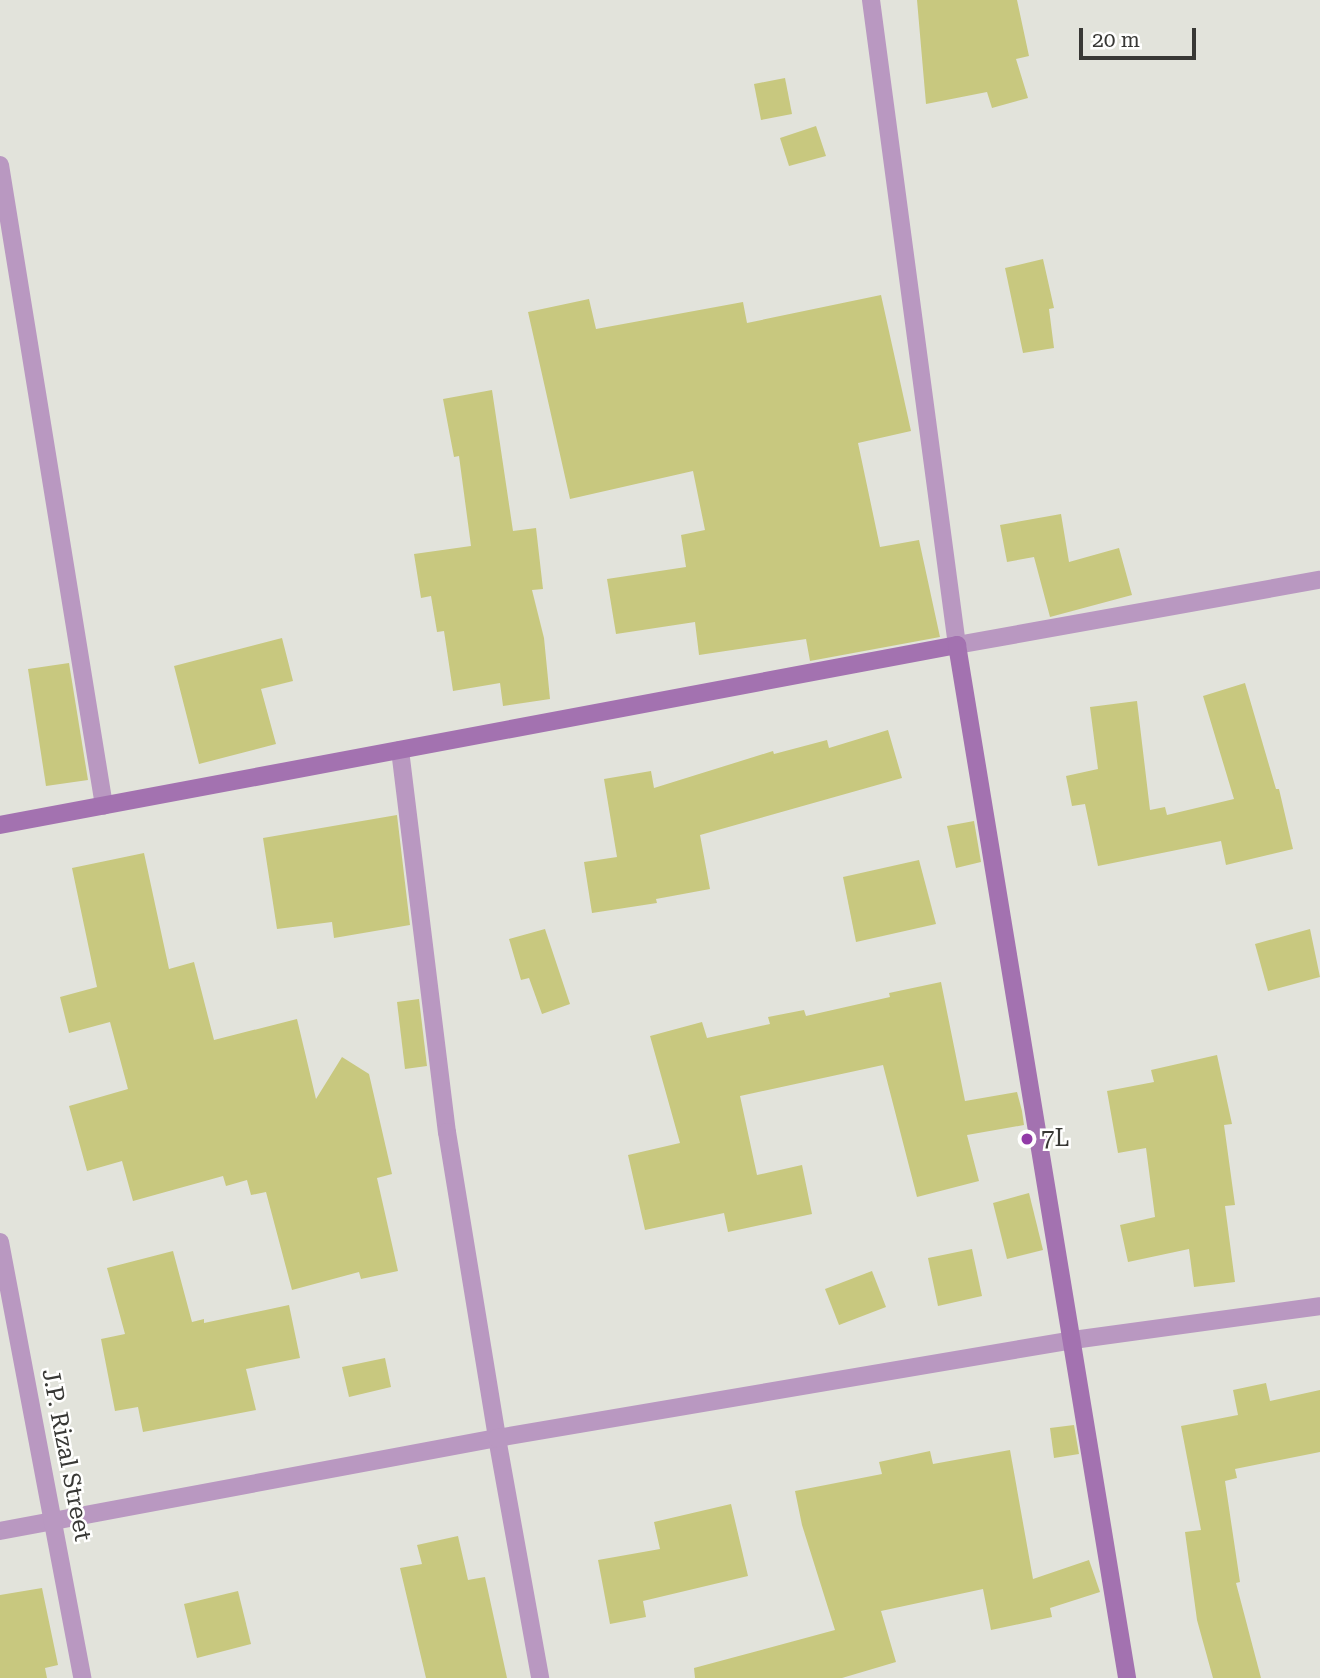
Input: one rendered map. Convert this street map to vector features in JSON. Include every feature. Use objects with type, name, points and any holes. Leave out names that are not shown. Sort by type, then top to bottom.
[{"type":"main road","points":[[0,825],[957,645],[1127,1678]]},
{"type":"street","points":[[871,0],[957,645],[1320,580]]},
{"type":"street","points":[[0,165],[104,806]]},
{"type":"street","points":[[400,750],[447,1132],[540,1678]]},
{"type":"street","name":"J.P. Rizal Street","points":[[0,1242],[82,1678]]},
{"type":"street","points":[[0,1531],[497,1438],[1073,1340],[1320,1306]]},
{"type":"building","points":[[917,0],[1017,0],[1029,56],[1016,59],[1028,98],[992,108],[987,92],[926,104]]},
{"type":"building","points":[[785,78],[792,114],[761,120],[754,84]]},
{"type":"building","points":[[816,126],[826,156],[789,166],[780,138]]},
{"type":"building","points":[[1043,259],[1054,308],[1049,309],[1054,348],[1023,353],[1005,268]]},
{"type":"building","points":[[881,295],[911,431],[858,443],[880,547],[919,540],[940,637],[810,661],[806,639],[699,655],[695,622],[616,634],[607,579],[686,567],[681,535],[705,530],[693,471],[570,499],[528,312],[589,299],[596,329],[743,302],[747,323]]},
{"type":"building","points":[[492,390],[513,531],[536,528],[543,589],[532,590],[544,638],[550,699],[503,706],[500,683],[453,691],[444,631],[437,632],[431,596],[421,598],[414,554],[471,546],[459,456],[454,457],[443,399]]},
{"type":"building","points":[[1061,514],[1069,562],[1119,548],[1132,595],[1050,617],[1034,557],[1007,562],[1000,525]]},
{"type":"building","points":[[282,638],[293,681],[261,689],[276,744],[199,764],[174,666]]},
{"type":"building","points":[[69,663],[88,780],[46,786],[28,669]]},
{"type":"building","points":[[1245,683],[1276,789],[1279,789],[1293,849],[1226,865],[1221,841],[1098,866],[1085,804],[1072,806],[1066,776],[1098,769],[1090,707],[1137,701],[1150,810],[1165,807],[1167,815],[1234,799],[1203,696]]},
{"type":"building","points":[[888,730],[902,778],[700,835],[710,889],[656,899],[657,903],[592,913],[584,862],[617,857],[604,779],[651,771],[654,788],[773,751],[774,754],[827,740],[829,748]]},
{"type":"building","points":[[397,815],[410,925],[334,938],[332,922],[277,929],[263,838]]},
{"type":"building","points":[[974,821],[981,862],[956,868],[947,826]]},
{"type":"building","points":[[144,853],[169,969],[194,962],[214,1040],[297,1019],[316,1099],[342,1057],[369,1074],[392,1174],[377,1178],[398,1271],[361,1279],[359,1272],[292,1290],[266,1192],[251,1195],[247,1180],[226,1186],[223,1176],[133,1201],[122,1161],[87,1171],[69,1106],[128,1089],[110,1022],[69,1033],[60,997],[97,987],[72,868]]},
{"type":"building","points":[[919,860],[936,924],[856,942],[843,877]]},
{"type":"building","points":[[545,929],[570,1004],[542,1014],[529,978],[521,980],[509,939]]},
{"type":"building","points":[[1310,929],[1320,977],[1268,991],[1255,944]]},
{"type":"building","points":[[941,982],[965,1101],[1017,1092],[1022,1111],[1024,1125],[967,1135],[979,1181],[917,1197],[883,1065],[740,1096],[757,1175],[802,1165],[812,1214],[728,1232],[724,1213],[645,1230],[628,1155],[680,1143],[650,1036],[702,1022],[707,1038],[770,1024],[768,1017],[804,1010],[806,1016]]},
{"type":"building","points":[[419,999],[427,1066],[405,1069],[397,1002]]},
{"type":"building","points":[[1217,1055],[1232,1124],[1224,1125],[1235,1205],[1225,1206],[1235,1282],[1194,1287],[1189,1249],[1128,1262],[1120,1225],[1155,1217],[1146,1148],[1118,1153],[1107,1091],[1154,1082],[1151,1070]]},
{"type":"building","points":[[1029,1193],[1043,1250],[1007,1259],[993,1203]]},
{"type":"building","points":[[972,1249],[982,1296],[938,1306],[928,1258]]},
{"type":"building","points":[[173,1251],[192,1322],[204,1319],[204,1323],[289,1305],[300,1358],[246,1369],[256,1410],[143,1432],[138,1407],[115,1411],[101,1339],[125,1334],[107,1268]]},
{"type":"building","points":[[872,1271],[886,1307],[839,1325],[825,1289]]},
{"type":"building","points":[[385,1358],[391,1387],[349,1397],[342,1367]]},
{"type":"building","points":[[1266,1383],[1270,1401],[1320,1390],[1320,1452],[1235,1469],[1237,1478],[1225,1481],[1240,1582],[1236,1583],[1261,1678],[1213,1678],[1197,1620],[1185,1532],[1201,1530],[1181,1426],[1238,1415],[1233,1390]]},
{"type":"building","points":[[1074,1425],[1079,1454],[1054,1458],[1050,1428]]},
{"type":"building","points":[[1010,1450],[1033,1579],[1089,1560],[1100,1592],[1050,1608],[1052,1617],[991,1630],[983,1589],[881,1611],[896,1662],[842,1678],[695,1678],[694,1668],[835,1630],[802,1525],[795,1491],[882,1474],[879,1462],[930,1451],[933,1464]]},
{"type":"building","points":[[731,1504],[748,1576],[643,1601],[646,1617],[610,1624],[598,1560],[660,1549],[654,1522]]},
{"type":"building","points":[[458,1536],[468,1580],[485,1577],[507,1678],[426,1678],[400,1568],[422,1564],[417,1545]]},
{"type":"building","points":[[42,1588],[58,1665],[45,1668],[47,1678],[0,1678],[0,1595]]},
{"type":"building","points":[[238,1591],[251,1644],[197,1658],[184,1604]]},
{"type":"place","name":"7L","points":[[1027,1139]]}]
